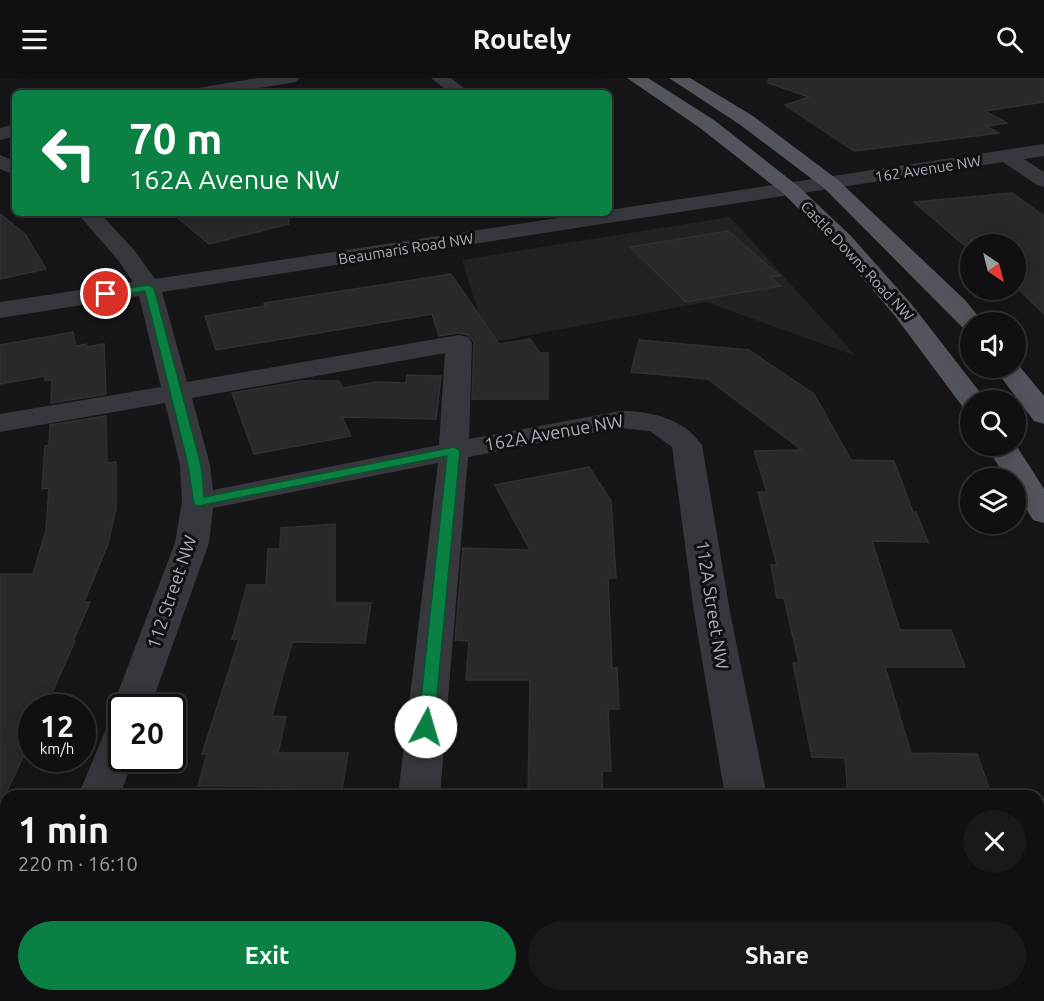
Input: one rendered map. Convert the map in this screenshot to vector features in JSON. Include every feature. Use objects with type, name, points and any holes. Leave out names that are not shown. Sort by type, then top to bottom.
[{"type":"main road","name":"Castle Downs Road NW","points":[[636,78],[812,187],[843,241],[904,311],[964,390]]},
{"type":"main road","name":"Castle Downs Road NW","points":[[678,78],[746,120],[812,187],[949,297],[962,312]]},
{"type":"main road","points":[[1016,378],[1044,415]]},
{"type":"main road","points":[[1007,456],[1044,513]]},
{"type":"street","points":[[216,90],[290,78]]},
{"type":"street","points":[[440,78],[457,90]]},
{"type":"street","name":"162 Avenue NW","points":[[812,187],[1044,150]]},
{"type":"street","points":[[1008,157],[1044,181]]},
{"type":"street","name":"Beaumaris Road NW","points":[[0,310],[812,187]]},
{"type":"street","name":"112 Street NW","points":[[91,216],[126,255],[149,288],[195,465],[198,502],[192,543],[136,694]]},
{"type":"street","points":[[0,423],[459,343],[454,451],[420,790]]},
{"type":"street","name":"162A Avenue NW","points":[[198,502],[608,420],[629,419],[663,424]]},
{"type":"street","name":"112A Street NW","points":[[663,424],[687,445],[712,612],[745,790]]},
{"type":"street","points":[[101,790],[108,772]]},
{"type":"shaded area","points":[[730,217],[856,356],[706,302],[488,343],[462,260]]},
{"type":"building","points":[[769,78],[1044,78],[1044,102],[985,111],[1007,123],[986,126],[999,133],[854,151],[785,105],[809,97],[768,83]]},
{"type":"building","points":[[1012,193],[1044,216],[1044,314],[1026,297],[1026,234],[960,234],[960,241],[914,202]]},
{"type":"building","points":[[0,214],[25,234],[46,269],[0,279]]},
{"type":"building","points":[[176,216],[288,216],[289,224],[209,244]]},
{"type":"building","points":[[728,231],[780,276],[771,277],[781,286],[686,302],[630,247]]},
{"type":"building","points":[[451,274],[499,344],[530,339],[540,353],[548,353],[548,399],[472,399],[474,342],[468,335],[459,333],[439,336],[432,314],[216,350],[205,316],[265,306],[264,303]]},
{"type":"building","points":[[73,332],[76,346],[104,344],[106,394],[51,403],[52,380],[45,381],[45,376],[0,384],[0,345]]},
{"type":"building","points":[[639,340],[749,350],[814,394],[851,460],[894,461],[913,512],[916,512],[928,542],[872,541],[900,630],[951,630],[965,667],[885,667],[911,753],[977,754],[990,790],[848,790],[845,758],[812,757],[793,663],[799,663],[784,598],[777,598],[771,565],[777,565],[758,492],[767,492],[754,451],[802,450],[708,379],[631,372]]},
{"type":"building","points":[[407,375],[441,376],[436,419],[342,417],[351,436],[254,454],[232,393],[302,381],[339,381],[343,388],[376,382],[406,383]]},
{"type":"building","points":[[106,416],[107,463],[116,462],[116,509],[108,544],[84,602],[90,602],[52,694],[18,694],[18,768],[8,790],[0,790],[0,574],[33,574],[46,530],[49,488],[42,489],[45,446],[49,445],[50,425]]},
{"type":"building","points":[[589,467],[611,501],[616,578],[608,578],[612,668],[617,668],[619,709],[608,709],[611,771],[602,771],[603,790],[528,790],[530,680],[466,680],[469,641],[455,640],[463,548],[530,550],[495,485]]},
{"type":"building","points":[[335,524],[335,603],[371,603],[365,643],[292,642],[272,716],[286,717],[278,753],[348,753],[342,790],[198,786],[207,754],[202,754],[239,639],[232,639],[247,585],[266,585],[268,549],[280,549],[281,528]]},
{"type":"route","points":[[106,294],[149,288],[195,465],[198,502],[454,451],[426,727]]}]
